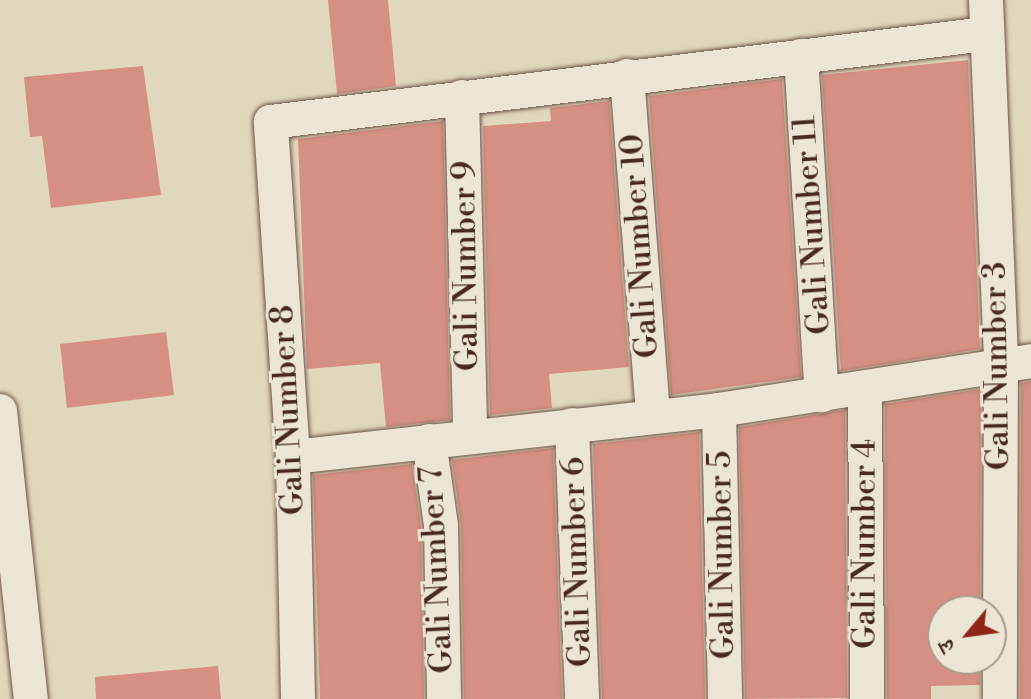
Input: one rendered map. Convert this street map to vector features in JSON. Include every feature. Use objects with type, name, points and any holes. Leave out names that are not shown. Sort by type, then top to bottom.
[{"type":"street","name":"Gali Number 3","points":[[986,0],[986,34],[1016,361],[1000,699]]},
{"type":"street","points":[[462,97],[986,34]]},
{"type":"street","name":"Gali Number 11","points":[[801,56],[822,395]]},
{"type":"street","name":"Gali Number 10","points":[[627,76],[653,416]]},
{"type":"street","name":"Gali Number 8","points":[[298,699],[293,457],[271,122],[462,97]]},
{"type":"street","name":"Gali Number 9","points":[[462,97],[470,434]]},
{"type":"street","points":[[293,457],[470,434],[719,410],[865,389],[1016,361]]},
{"type":"street","name":"Gali Number 4","points":[[865,389],[867,699]]},
{"type":"street","name":"Gali Number 5","points":[[719,410],[725,699]]},
{"type":"street","points":[[0,411],[14,664],[31,699]]},
{"type":"street","name":"Gali Number 6","points":[[572,425],[582,699]]},
{"type":"street","name":"Gali Number 7","points":[[429,441],[441,525],[444,699]]},
{"type":"building","points":[[328,0],[388,0],[396,86],[337,94]]},
{"type":"building","points":[[968,60],[980,349],[841,371],[822,75]]},
{"type":"building","points":[[143,66],[161,195],[51,208],[42,136],[30,137],[24,77]]},
{"type":"building","points":[[782,79],[801,377],[671,395],[649,96]]},
{"type":"building","points":[[609,101],[629,367],[549,374],[552,408],[490,415],[483,126],[551,121],[550,108]]},
{"type":"building","points":[[443,121],[450,420],[386,427],[380,363],[307,369],[298,139]]},
{"type":"building","points":[[166,332],[174,395],[67,408],[60,344]]},
{"type":"building","points":[[1031,381],[1031,699],[1020,699],[1021,383]]},
{"type":"building","points":[[981,389],[980,595],[927,595],[927,675],[980,675],[980,685],[931,686],[931,699],[887,699],[885,404]]},
{"type":"building","points":[[845,410],[847,698],[745,699],[739,427]]},
{"type":"building","points":[[699,432],[705,699],[602,699],[593,444]]},
{"type":"building","points":[[553,448],[562,699],[464,699],[461,525],[452,460]]},
{"type":"building","points":[[412,464],[421,527],[424,699],[320,699],[313,475]]},
{"type":"building","points":[[218,666],[221,699],[96,699],[95,677]]}]
